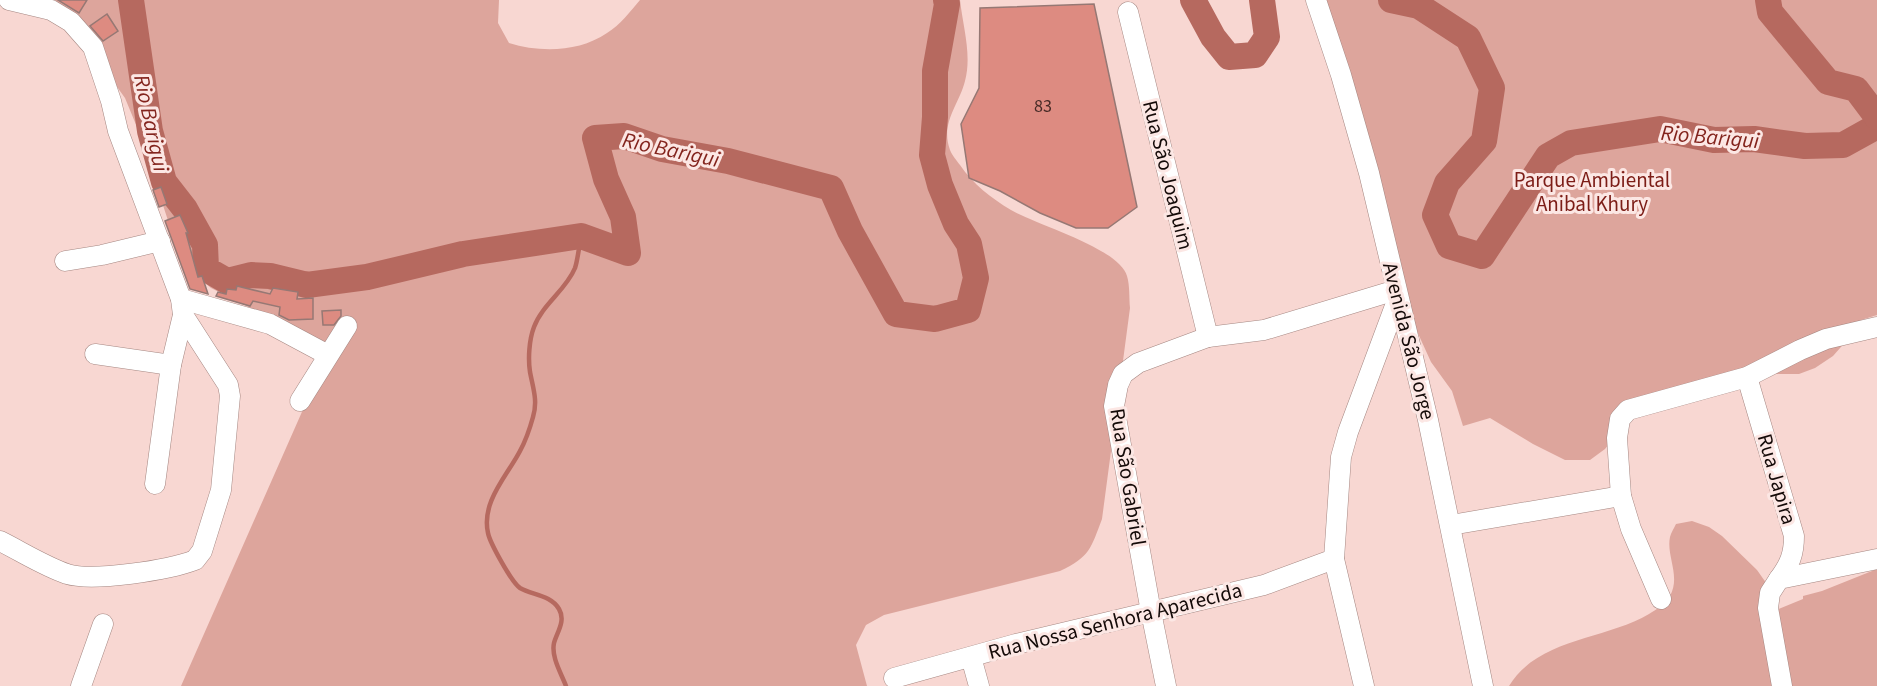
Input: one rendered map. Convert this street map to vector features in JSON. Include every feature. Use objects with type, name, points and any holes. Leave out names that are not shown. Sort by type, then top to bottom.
[{"type":"street","points":[[0,541],[68,574],[96,577],[123,575],[195,560],[202,551],[221,490],[230,396],[228,385],[182,307],[118,131],[111,101],[93,47],[71,21],[51,10],[9,0]]},
{"type":"street","name":"Avenida São Jorge","points":[[1316,0],[1366,162],[1428,420],[1482,686]]},
{"type":"street","name":"Rua São Joaquim","points":[[1128,12],[1208,337]]},
{"type":"street","points":[[65,261],[160,242]]},
{"type":"street","points":[[1364,686],[1334,559],[1341,457],[1397,294]]},
{"type":"street","name":"Rua São Gabriel","points":[[1166,686],[1150,612],[1114,406],[1118,385],[1123,374],[1138,363],[1208,337],[1264,330],[1397,294]]},
{"type":"street","points":[[182,307],[270,324],[328,355]]},
{"type":"street","points":[[154,484],[171,365],[182,307]]},
{"type":"street","points":[[300,401],[347,326]]},
{"type":"street","points":[[1661,599],[1631,529],[1621,496],[1617,438],[1620,419],[1628,410],[1747,377],[1826,339],[1877,327]]},
{"type":"street","points":[[95,354],[171,365]]},
{"type":"street","name":"Rua Japira","points":[[1747,377],[1794,536],[1791,564],[1770,593],[1768,608],[1782,686]]},
{"type":"street","points":[[1451,525],[1621,496]]},
{"type":"street","name":"Rua Nossa Senhora Aparecida","points":[[894,678],[1016,644],[1263,585],[1334,559]]},
{"type":"street","points":[[1779,579],[1877,559]]},
{"type":"street","points":[[81,686],[103,624]]},
{"type":"street","points":[[971,657],[979,686]]},
{"type":"green space","points":[[55,0],[499,0],[498,23],[509,43],[534,48],[559,49],[584,44],[607,33],[625,18],[640,0],[960,0],[968,61],[965,81],[947,131],[952,154],[965,172],[996,201],[1023,216],[1094,247],[1121,266],[1128,280],[1130,308],[1102,519],[1092,545],[1078,561],[1060,571],[884,615],[866,625],[856,645],[867,686],[181,686],[305,405],[317,353],[298,332],[211,288],[188,269],[177,248],[139,132],[125,98]]},
{"type":"green space","name":"Parque Ambiental Anibal Khury","points":[[1308,0],[1877,0],[1877,315],[1861,320],[1833,356],[1815,368],[1799,374],[1735,374],[1632,416],[1605,449],[1590,460],[1565,460],[1490,418],[1463,426],[1452,391],[1431,362],[1411,318]]},
{"type":"green space","points":[[1692,521],[1709,527],[1722,536],[1757,570],[1769,587],[1776,610],[1803,599],[1803,596],[1822,591],[1877,569],[1877,686],[1509,686],[1522,670],[1537,658],[1573,642],[1632,623],[1663,604],[1670,596],[1674,581],[1670,535],[1676,524]]},
{"type":"building","points":[[58,0],[87,0],[79,13]]},
{"type":"building","points":[[1094,4],[1137,207],[1108,228],[1076,228],[969,178],[961,124],[979,88],[980,8]]},
{"type":"building","points":[[107,14],[118,31],[103,41],[90,26]]},
{"type":"building","points":[[161,187],[167,204],[159,207],[153,190]]},
{"type":"building","points":[[180,215],[188,233],[186,233],[198,277],[202,276],[208,294],[190,289],[165,221]]},
{"type":"building","points":[[237,286],[270,294],[273,288],[298,292],[297,299],[313,298],[313,319],[289,320],[279,315],[280,307],[253,301],[250,306],[216,296],[218,292],[226,294],[227,289],[236,290]]},
{"type":"building","points":[[341,310],[341,316],[334,325],[323,325],[322,311]]},
{"type":"waterway","name":"Rio Barigui","points":[[131,0],[150,131],[164,182],[185,209],[205,245],[206,269],[227,281],[251,275],[270,276],[307,285],[367,277],[463,254],[581,236],[628,253],[623,217],[606,179],[595,138],[624,136],[662,149],[728,161],[831,188],[850,231],[896,314],[935,319],[968,310],[976,278],[969,244],[956,224],[940,185],[932,155],[935,71],[946,0]]},
{"type":"waterway","name":"Rio Barigui","points":[[1193,0],[1213,37],[1229,57],[1255,55],[1267,37],[1262,0]]},
{"type":"waterway","name":"Rio Barigui","points":[[1391,0],[1419,6],[1468,38],[1492,88],[1484,141],[1447,183],[1435,215],[1449,246],[1482,256],[1548,156],[1571,143],[1660,129],[1714,140],[1754,139],[1805,146],[1843,145],[1877,126]]},
{"type":"waterway","name":"Rio Barigui","points":[[1768,0],[1770,12],[1828,82],[1856,89],[1877,117]]},
{"type":"waterway","points":[[566,686],[553,648],[562,618],[561,613],[556,604],[516,585],[493,545],[488,533],[487,522],[488,511],[496,490],[522,447],[534,411],[529,361],[534,327],[571,276],[575,268],[581,236]]}]
